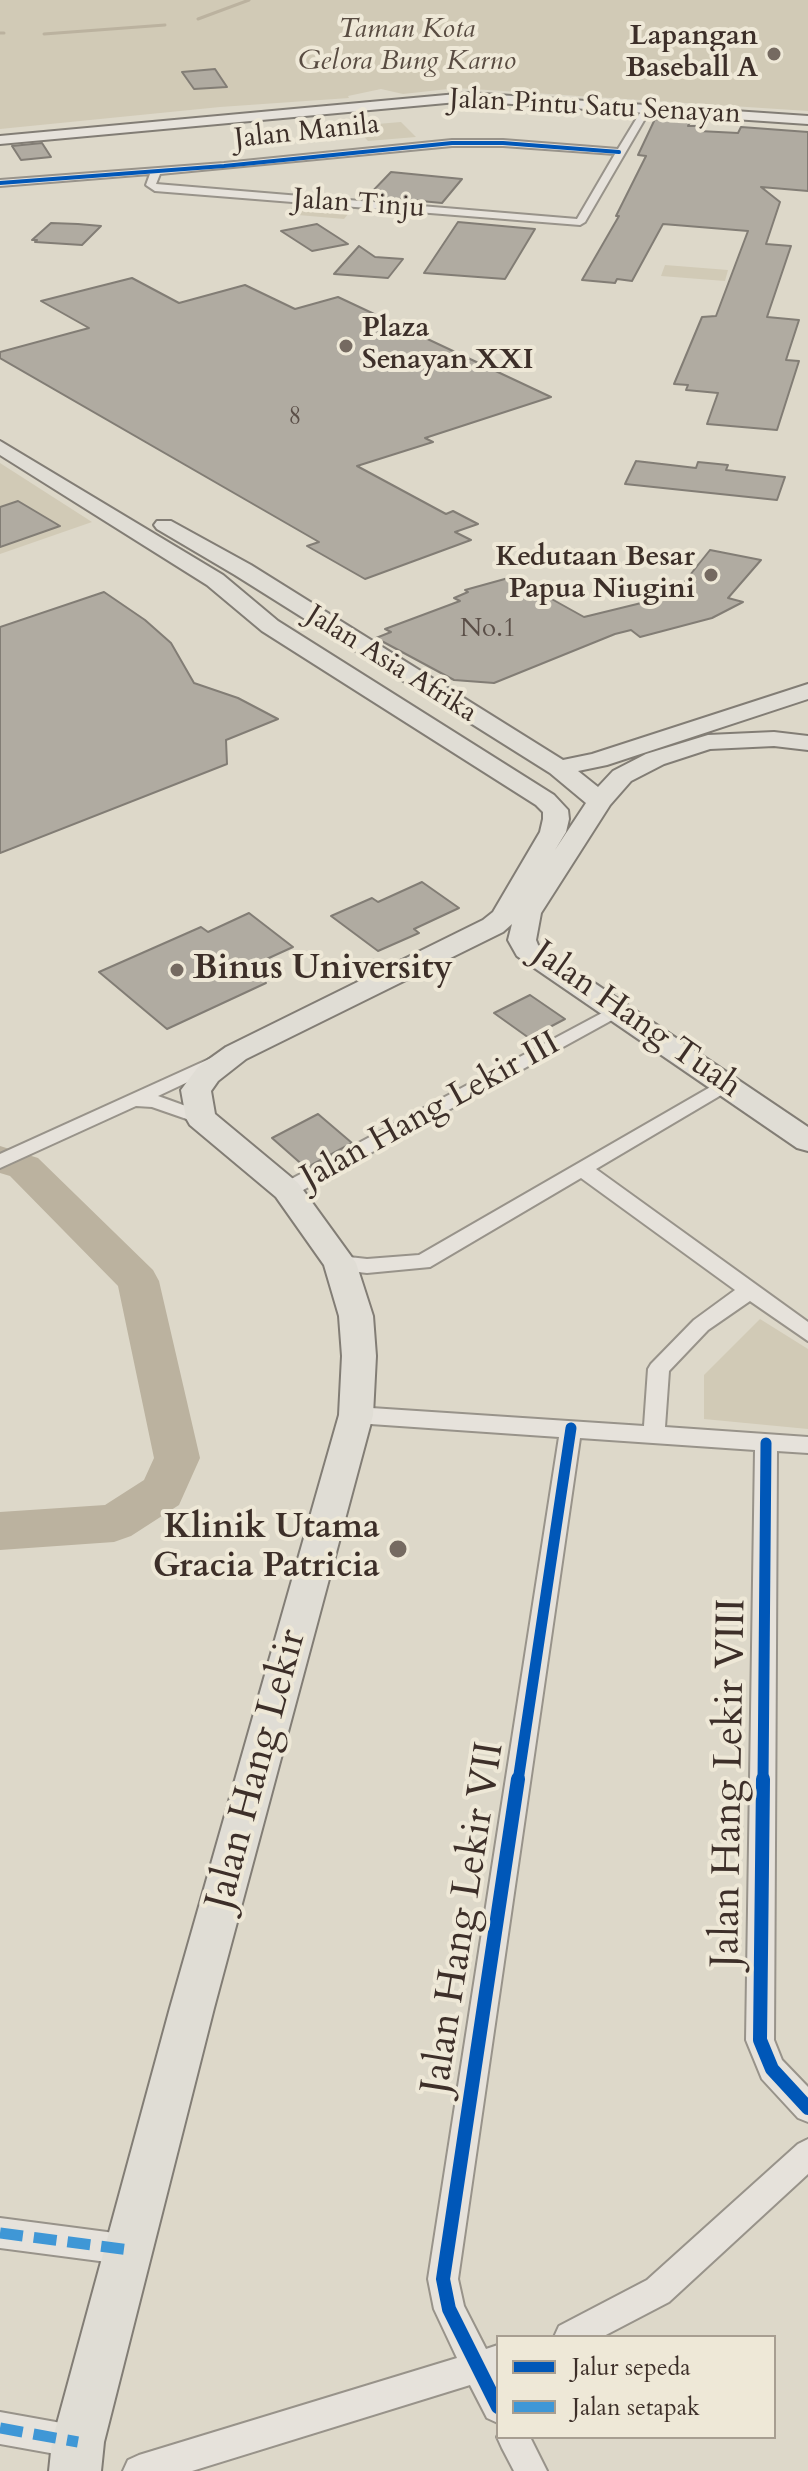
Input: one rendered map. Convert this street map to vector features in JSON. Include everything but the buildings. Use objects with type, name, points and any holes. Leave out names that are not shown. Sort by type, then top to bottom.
[{"type":"main road","name":"Jalan Pintu Satu Senayan","points":[[0,137],[466,93],[808,118]]},
{"type":"main road","name":"Jalan Asia Afrika","points":[[0,427],[243,570],[559,768]]},
{"type":"main road","name":"Jalan Asia Afrika","points":[[0,447],[215,580],[296,643],[513,780],[555,810],[553,832],[504,917],[453,948]]},
{"type":"main road","points":[[307,612],[294,622],[295,626],[480,740],[487,751],[489,766]]},
{"type":"main road","points":[[559,768],[598,760],[758,710],[808,691]]},
{"type":"main road","points":[[598,760],[604,770],[622,776],[655,759],[761,725],[765,721],[758,710]]},
{"type":"main road","points":[[708,742],[774,739],[808,743]]},
{"type":"main road","points":[[559,768],[600,801]]},
{"type":"main road","name":"Jalan Hang Tuah","points":[[622,776],[600,801],[528,913],[522,940],[527,950],[808,1141]]},
{"type":"main road","points":[[201,1118],[196,1090],[208,1074],[236,1053],[453,948],[495,945],[527,950]]},
{"type":"main road","name":"Jalan Hang Lekir","points":[[76,2457],[192,2008],[356,1415],[359,1356],[356,1316],[340,1263],[287,1190],[201,1118]]},
{"type":"street","points":[[619,152],[648,108]]},
{"type":"street","name":"Jalan Manila","points":[[0,183],[156,172],[452,143],[503,143],[619,152]]},
{"type":"street","name":"Jalan Tinju","points":[[156,172],[151,185],[155,188],[580,222],[619,152]]},
{"type":"street","name":"Jalan Hang Lekir III","points":[[287,1190],[617,1010]]},
{"type":"street","points":[[7,1158],[236,1053]]},
{"type":"street","points":[[340,1263],[367,1266],[423,1262],[726,1084]]},
{"type":"street","name":"Jalan Hang Lekir","points":[[133,1100],[154,1101],[201,1118]]},
{"type":"street","points":[[584,1170],[808,1333]]},
{"type":"street","points":[[654,1433],[659,1369],[701,1325],[749,1291]]},
{"type":"street","points":[[356,1415],[808,1445]]},
{"type":"street","name":"Jalan Hang Lekir VII","points":[[496,2399],[488,2365],[449,2309],[443,2279],[571,1428]]},
{"type":"street","name":"Jalan Hang Lekir VIII","points":[[766,1443],[760,2040],[772,2069],[808,2108]]},
{"type":"street","points":[[574,2335],[658,2291],[808,2154]]},
{"type":"street","points":[[0,2233],[130,2250]]},
{"type":"street","points":[[139,2471],[488,2365]]},
{"type":"street","points":[[0,2428],[76,2457]]},
{"type":"street","points":[[514,2439],[531,2471]]},
{"type":"green space","name":"Taman Kota Gelora Bung Karno","points":[[0,0],[808,0],[808,111],[457,88],[403,94],[381,89],[349,98],[220,107],[0,129]]},
{"type":"green space","points":[[401,122],[416,137],[368,141],[354,126]]},
{"type":"green space","points":[[295,204],[353,208],[344,219],[287,214]]},
{"type":"green space","points":[[665,265],[728,270],[725,281],[661,276]]},
{"type":"green space","points":[[0,463],[92,522],[0,554]]},
{"type":"green space","points":[[760,1319],[808,1349],[808,1429],[704,1419],[704,1375]]},
{"type":"waterway","points":[[198,19],[249,0]]},
{"type":"waterway","points":[[44,34],[165,25]]},
{"type":"waterway","points":[[0,1159],[24,1167],[138,1281],[177,1458],[162,1492],[114,1523],[0,1531]]},
{"type":"marked path","points":[[0,2233],[130,2250]]},
{"type":"marked path","points":[[0,2428],[78,2442]]},
{"type":"cycle path","points":[[0,183],[224,166],[452,143],[503,143],[619,152]]},
{"type":"cycle path","points":[[496,2403],[449,2309],[443,2279],[571,1428]]},
{"type":"cycle path","points":[[766,1443],[760,2040],[772,2069],[808,2108]]},
{"type":"place","name":"Lapangan Baseball A","points":[[774,54]]},
{"type":"place","name":"Plaza Senayan XXI","points":[[346,346]]},
{"type":"place","name":"Kedutaan Besar Papua Niugini","points":[[711,575]]},
{"type":"place","name":"Binus University","points":[[177,970]]},
{"type":"place","name":"Klinik Utama Gracia Patricia","points":[[398,1549]]}]
